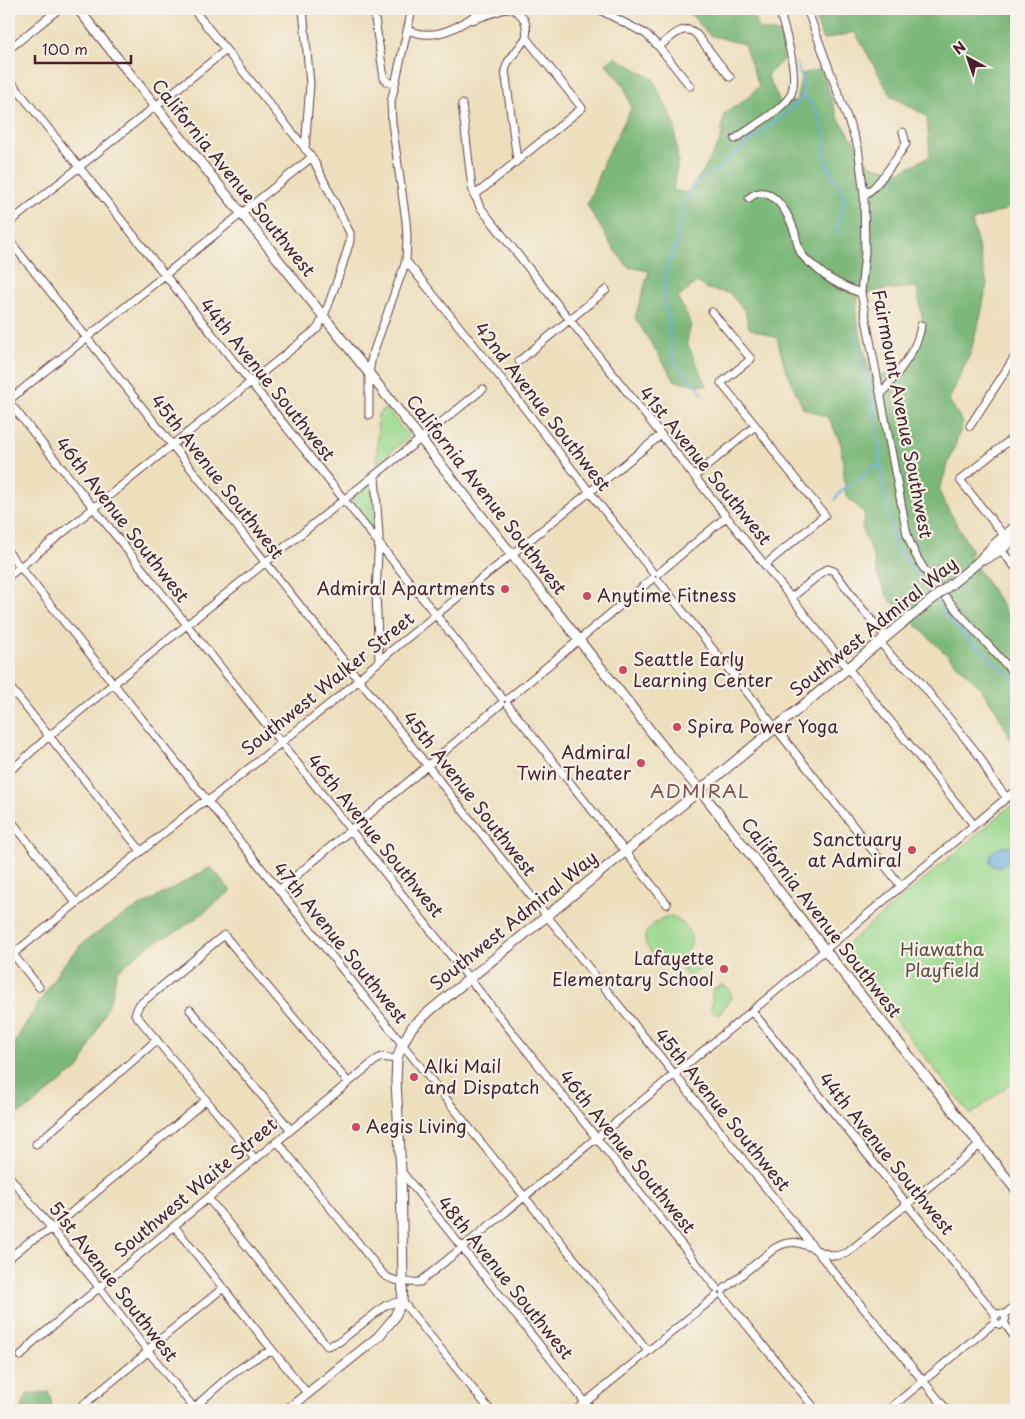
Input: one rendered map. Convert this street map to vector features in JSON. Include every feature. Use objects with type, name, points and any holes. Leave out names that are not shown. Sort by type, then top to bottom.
[{"type":"main road","name":"California Avenue Southwest","points":[[78,9],[513,554],[668,753],[700,790],[1016,1190]]},
{"type":"main road","name":"Southwest Admiral Way","points":[[287,1410],[378,1337],[394,1318],[402,1301],[401,1171],[396,1084],[398,1059],[402,1045],[412,1027],[469,978],[883,639],[1010,539],[1016,526]]},
{"type":"street","points":[[9,49],[59,9]]},
{"type":"street","points":[[9,576],[318,328],[324,317],[350,241],[350,233],[346,224],[312,157],[193,9]]},
{"type":"street","points":[[304,9],[310,84],[306,149]]},
{"type":"street","points":[[369,415],[369,373],[372,356],[406,261],[406,221],[392,123],[391,102],[412,9]]},
{"type":"street","points":[[465,23],[483,9]]},
{"type":"street","points":[[407,30],[431,34],[452,29],[505,9]]},
{"type":"street","points":[[512,9],[518,12],[528,28],[526,38],[508,62],[505,70],[517,160]]},
{"type":"street","points":[[598,9],[646,34],[659,47],[690,86]]},
{"type":"street","points":[[735,139],[779,108],[793,90],[793,62],[779,9]]},
{"type":"street","name":"Fairmount Avenue Southwest","points":[[807,9],[858,147],[864,195],[864,252],[861,293],[907,534],[918,562],[958,613],[1016,676]]},
{"type":"street","points":[[375,19],[384,78],[388,82],[395,84]]},
{"type":"street","points":[[659,47],[674,34],[686,29],[692,29],[730,77]]},
{"type":"street","points":[[474,196],[582,108],[526,38]]},
{"type":"street","points":[[9,224],[226,50]]},
{"type":"street","name":"44th Avenue Southwest","points":[[9,79],[667,904]]},
{"type":"street","name":"41st Avenue Southwest","points":[[462,104],[472,188],[480,207],[974,825]]},
{"type":"street","points":[[864,195],[871,190],[906,144],[903,132]]},
{"type":"street","points":[[9,401],[312,157]]},
{"type":"street","points":[[748,198],[762,192],[768,193],[773,197],[783,209],[793,228],[801,254],[805,259],[828,278],[846,288],[861,293]]},
{"type":"street","points":[[1015,237],[1016,277]]},
{"type":"street","name":"45th Avenue Southwest","points":[[9,240],[547,916],[815,1250],[947,1410]]},
{"type":"street","name":"42nd Avenue Southwest","points":[[406,261],[500,376],[901,886]]},
{"type":"street","points":[[519,361],[606,290]]},
{"type":"street","points":[[712,312],[751,359],[721,383],[825,515],[765,565]]},
{"type":"street","points":[[881,395],[912,352],[918,340],[921,325]]},
{"type":"street","points":[[970,426],[1016,354]]},
{"type":"street","points":[[9,771],[49,736],[483,389]]},
{"type":"street","name":"46th Avenue Southwest","points":[[9,401],[350,830],[816,1410]]},
{"type":"street","points":[[694,476],[755,426]]},
{"type":"street","name":"Southwest Walker Street","points":[[11,951],[76,903],[200,804],[212,798],[352,686],[379,661],[661,435]]},
{"type":"street","points":[[1010,539],[960,480],[1016,435]]},
{"type":"street","points":[[375,476],[378,543],[376,593],[379,661]]},
{"type":"street","points":[[279,890],[726,517]]},
{"type":"street","points":[[998,547],[1016,568]]},
{"type":"street","name":"47th Avenue Southwest","points":[[9,553],[648,1351]]},
{"type":"street","points":[[791,598],[825,570],[834,571],[883,639],[894,659],[913,673],[980,758],[991,778],[1007,798]]},
{"type":"street","points":[[9,686],[141,851]]},
{"type":"street","points":[[277,1141],[387,1278],[420,1282],[1015,793]]},
{"type":"street","points":[[9,818],[76,903]]},
{"type":"street","points":[[255,1159],[135,1014],[139,1005],[224,934],[348,1082]]},
{"type":"street","points":[[11,951],[39,987]]},
{"type":"street","points":[[190,1010],[290,1129]]},
{"type":"street","name":"44th Avenue Southwest","points":[[752,1011],[999,1317]]},
{"type":"street","points":[[36,1144],[157,1040]]},
{"type":"street","name":"Southwest Waite Street","points":[[21,1356],[33,1342],[348,1082],[381,1057],[398,1059]]},
{"type":"street","points":[[9,1258],[30,1241],[52,1229],[206,1100]]},
{"type":"street","points":[[576,1410],[781,1244],[802,1243],[815,1250],[836,1256],[847,1253],[980,1145]]},
{"type":"street","name":"48th Avenue Southwest","points":[[401,1171],[585,1402]]},
{"type":"street","name":"51st Avenue Southwest","points":[[9,1176],[99,1287],[193,1409]]},
{"type":"street","points":[[208,1198],[328,1347],[339,1342],[386,1305],[402,1301],[490,1410]]},
{"type":"street","points":[[174,1226],[272,1351],[308,1393]]},
{"type":"street","points":[[76,1410],[223,1288]]},
{"type":"street","points":[[888,1410],[999,1317],[1016,1305]]},
{"type":"street","points":[[999,1317],[999,1325],[1004,1323],[1016,1339]]},
{"type":"street","points":[[193,1409],[248,1362],[272,1351]]},
{"type":"green space","points":[[686,9],[753,9],[759,29],[783,34],[783,60],[767,75],[781,104],[796,101],[802,74],[822,69],[837,116],[870,165],[899,172],[930,156],[927,116],[891,96],[855,32],[823,40],[812,9],[1016,9],[1016,202],[1005,210],[972,221],[987,284],[970,354],[949,400],[963,423],[939,490],[972,551],[969,556],[1016,628],[1016,749],[996,710],[978,685],[888,598],[878,577],[873,555],[862,529],[865,514],[846,496],[841,444],[829,418],[803,408],[785,368],[777,338],[749,328],[745,311],[729,293],[707,289],[697,282],[678,298],[691,324],[687,343],[707,386],[675,381],[635,318],[649,271],[628,267],[613,248],[587,205],[604,161],[631,109],[625,87],[606,64],[615,57],[653,79],[674,123],[678,161],[673,190],[687,193],[704,170],[721,139],[724,114],[747,98],[759,86],[744,44],[709,35]],"holes":[[[917,287],[924,329],[905,370],[871,377],[856,316],[858,296],[884,290]]]},
{"type":"green space","points":[[386,408],[409,437],[377,463],[378,414]]},
{"type":"green space","points":[[371,483],[374,532],[352,504],[352,498]]},
{"type":"green space","name":"Hiawatha Playfield","points":[[1014,803],[1016,806],[1016,1079],[971,1115],[840,950]]},
{"type":"green space","points":[[211,867],[231,891],[179,930],[148,946],[117,971],[112,996],[81,1066],[26,1110],[9,1117],[9,1056],[19,1035],[61,967],[84,942],[121,917]]},
{"type":"green space","points":[[671,916],[681,922],[689,931],[691,942],[690,947],[682,956],[669,962],[664,961],[650,951],[645,942],[645,937],[647,931],[653,925]]},
{"type":"green space","points":[[692,953],[703,967],[689,978],[677,964]]},
{"type":"green space","points":[[722,985],[729,989],[732,997],[728,1004],[724,1006],[722,1013],[715,1014],[711,1011],[713,1003],[711,995],[714,988]]},
{"type":"green space","points":[[49,1392],[53,1410],[21,1410],[27,1394]]},
{"type":"water","points":[[1000,847],[1016,848],[1016,858],[1007,861],[999,867],[993,866],[990,858],[993,852]]},
{"type":"waterway","points":[[796,62],[803,81],[804,95],[817,112],[825,134],[827,165],[844,196],[843,207],[837,223],[839,235]]},
{"type":"waterway","points":[[702,393],[695,383],[682,372],[674,360],[663,293],[668,265],[676,245],[682,210],[692,186],[721,167],[748,142],[771,126],[804,95]]},
{"type":"waterway","points":[[855,333],[874,411],[885,501],[895,547],[932,595]]},
{"type":"waterway","points":[[835,500],[841,491],[870,468],[880,465]]},
{"type":"waterway","points":[[936,601],[963,634],[1016,682]]},
{"type":"place","name":"Admiral Apartments","points":[[505,589]]},
{"type":"place","name":"Anytime Fitness","points":[[587,596]]},
{"type":"place","name":"Seattle Early Learning Center","points":[[623,670]]},
{"type":"place","name":"Spira Power Yoga","points":[[677,727]]},
{"type":"place","name":"Admiral Twin Theater","points":[[641,763]]},
{"type":"place","name":"Sanctuary at Admiral","points":[[912,850]]},
{"type":"place","name":"Lafayette Elementary School","points":[[724,969]]},
{"type":"place","name":"Alki Mail and Dispatch","points":[[414,1077]]},
{"type":"place","name":"Aegis Living","points":[[356,1127]]},
{"type":"district","name":"ADMIRAL","points":[[700,791]]}]
